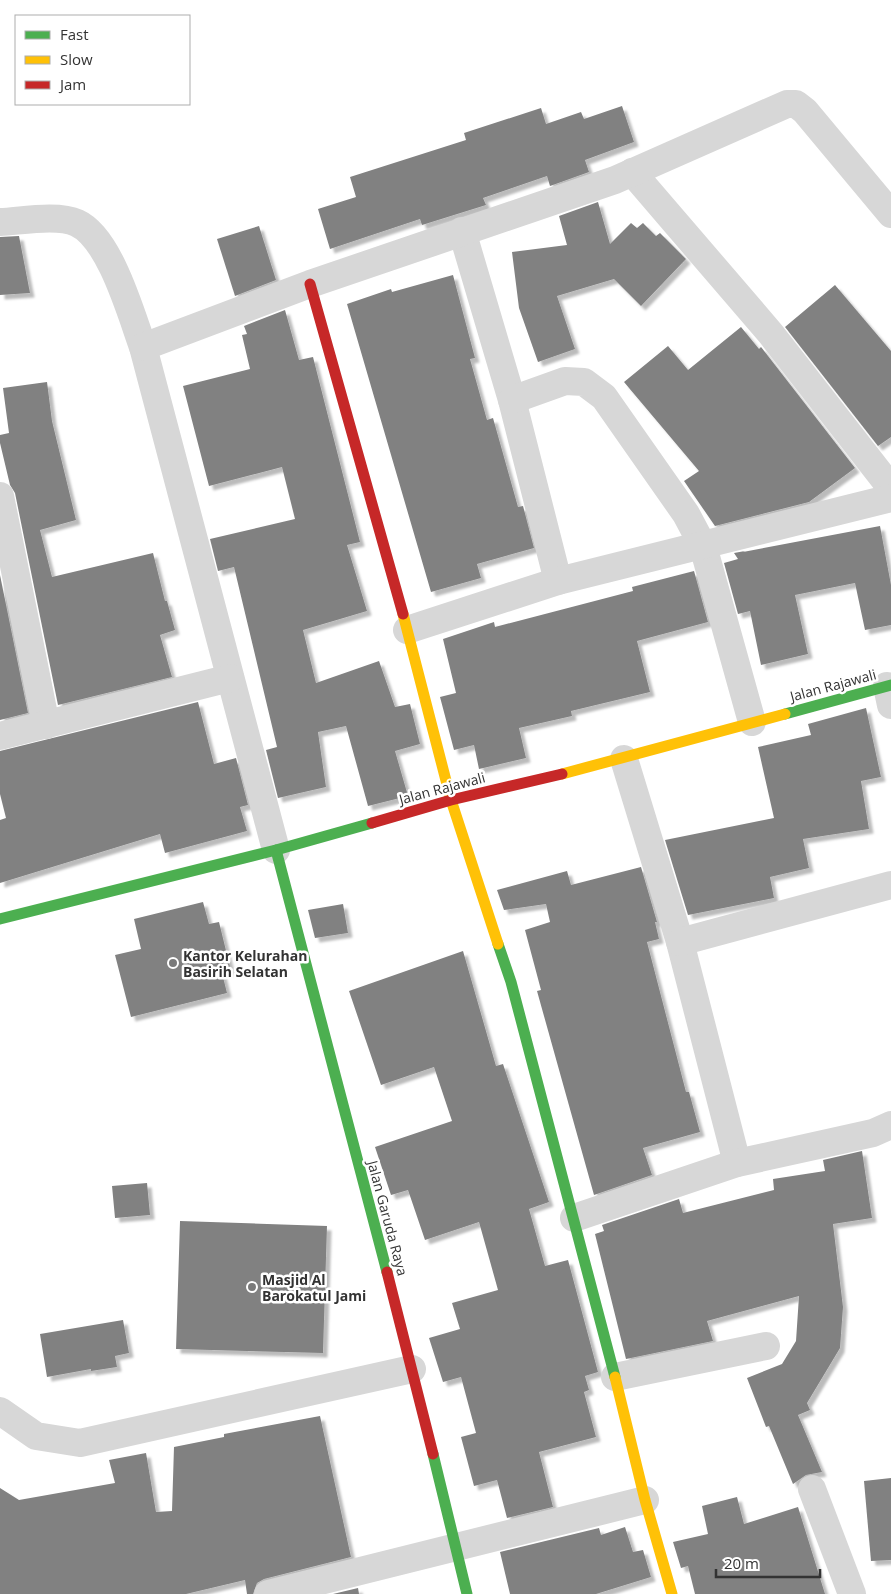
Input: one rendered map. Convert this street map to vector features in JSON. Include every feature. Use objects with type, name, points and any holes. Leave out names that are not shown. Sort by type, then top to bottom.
[{"type":"street","points":[[143,347],[310,284],[632,172],[787,104],[796,104],[804,111],[891,214]]},
{"type":"street","points":[[632,172],[771,334],[891,488]]},
{"type":"street","points":[[0,222],[61,219],[77,223],[92,233],[116,272],[143,347],[198,549],[276,850]]},
{"type":"street","points":[[462,232],[512,400],[558,581]]},
{"type":"street","points":[[310,284],[407,630],[452,800],[511,982],[574,1218],[645,1500],[672,1594]]},
{"type":"street","points":[[512,400],[565,381],[584,382],[604,397],[686,514],[703,546],[752,722]]},
{"type":"street","points":[[0,496],[46,724]]},
{"type":"street","points":[[407,630],[558,581],[891,498]]},
{"type":"street","points":[[0,736],[230,678]]},
{"type":"street","name":"Jalan Rajawali","points":[[0,919],[276,850],[452,800],[624,759],[752,722],[890,692]]},
{"type":"street","points":[[624,759],[680,942],[737,1163]]},
{"type":"street","name":"Jalan Garuda Raya","points":[[276,850],[412,1370],[467,1594]]},
{"type":"street","points":[[680,942],[891,884]]},
{"type":"street","points":[[574,1218],[737,1163],[873,1133],[891,1125]]},
{"type":"street","points":[[615,1377],[766,1346]]},
{"type":"street","points":[[0,1411],[36,1436],[80,1443],[412,1370]]},
{"type":"street","points":[[812,1489],[852,1594]]},
{"type":"street","points":[[277,1593],[645,1500]]},
{"type":"building","points":[[622,106],[634,142],[585,160],[589,172],[550,186],[547,176],[483,198],[486,205],[422,225],[420,219],[330,249],[318,209],[356,197],[350,177],[466,140],[464,133],[541,108],[546,124],[581,112],[584,119]]},
{"type":"building","points":[[598,202],[610,244],[631,223],[637,228],[643,223],[656,236],[660,233],[686,259],[641,306],[614,279],[557,296],[575,349],[538,362],[519,308],[512,252],[567,245],[559,216]]},
{"type":"building","points":[[259,226],[276,280],[235,296],[217,239]]},
{"type":"building","points":[[19,236],[30,293],[0,295],[0,237]]},
{"type":"building","points":[[453,275],[475,358],[470,359],[487,420],[493,418],[518,507],[523,506],[534,548],[477,564],[481,578],[431,592],[347,304],[391,289],[392,292]]},
{"type":"building","points":[[835,285],[891,351],[891,437],[878,446],[785,327]]},
{"type":"building","points":[[285,310],[299,360],[313,357],[360,542],[347,545],[367,611],[303,630],[316,683],[379,661],[395,707],[410,704],[420,744],[395,751],[408,796],[368,806],[346,726],[318,732],[326,787],[278,798],[266,750],[277,747],[234,567],[218,571],[210,539],[295,519],[282,467],[209,486],[183,386],[250,369],[242,335],[247,334],[244,326]]},
{"type":"building","points":[[741,327],[759,349],[761,347],[855,468],[809,502],[715,526],[684,481],[699,471],[624,382],[668,346],[688,370]]},
{"type":"building","points":[[47,382],[52,421],[76,520],[40,530],[52,577],[153,553],[165,601],[167,601],[175,630],[160,635],[172,677],[58,705],[15,493],[10,485],[0,443],[0,435],[9,433],[3,388]]},
{"type":"building","points":[[880,526],[891,585],[891,625],[865,630],[855,583],[795,595],[808,654],[761,665],[750,611],[738,614],[724,563],[738,559],[734,553]]},
{"type":"building","points":[[694,571],[708,622],[637,641],[650,692],[571,711],[572,716],[519,728],[526,758],[479,769],[474,745],[454,750],[440,697],[456,693],[443,639],[494,622],[495,627],[633,591],[632,587]]},
{"type":"building","points":[[0,575],[28,713],[0,720]]},
{"type":"building","points":[[198,702],[214,764],[236,758],[248,805],[240,807],[247,831],[165,853],[160,834],[0,883],[0,820],[6,818],[0,794],[0,751]]},
{"type":"building","points":[[866,708],[881,777],[861,781],[869,829],[803,839],[809,868],[770,877],[774,898],[688,915],[665,840],[774,818],[758,747],[811,735],[808,724]]},
{"type":"building","points":[[641,867],[657,922],[655,922],[659,939],[647,942],[686,1092],[689,1092],[700,1132],[643,1148],[652,1175],[594,1195],[537,991],[541,990],[525,930],[550,922],[546,904],[504,910],[497,890],[567,871],[571,885]]},
{"type":"building","name":"Kantor Kelurahan Basirih Selatan","points":[[203,902],[209,924],[219,922],[231,971],[222,973],[227,993],[131,1017],[115,955],[141,949],[134,919]]},
{"type":"building","points":[[343,904],[348,933],[315,938],[308,910]]},
{"type":"building","points":[[463,951],[496,1066],[503,1064],[549,1202],[529,1209],[545,1266],[568,1260],[598,1372],[585,1376],[589,1390],[584,1392],[596,1437],[539,1452],[553,1507],[507,1518],[497,1480],[474,1486],[461,1437],[476,1433],[461,1377],[443,1382],[429,1338],[460,1329],[452,1303],[498,1290],[479,1222],[425,1240],[408,1190],[391,1195],[375,1147],[452,1121],[434,1067],[381,1085],[349,991]]},
{"type":"building","points":[[862,1151],[872,1218],[833,1224],[843,1307],[840,1348],[807,1403],[810,1410],[798,1415],[822,1472],[806,1475],[793,1484],[769,1426],[766,1427],[747,1378],[782,1364],[796,1341],[799,1296],[707,1321],[713,1341],[626,1359],[595,1234],[604,1231],[602,1225],[679,1199],[683,1213],[774,1190],[773,1179],[825,1171],[823,1160]]},
{"type":"building","points":[[147,1183],[150,1215],[115,1218],[112,1186]]},
{"type":"building","name":"Masjid Al Barokatul Jami","points":[[180,1221],[327,1226],[323,1353],[176,1349]]},
{"type":"building","points":[[123,1320],[129,1353],[115,1356],[117,1367],[91,1371],[91,1369],[47,1377],[40,1334]]},
{"type":"building","points":[[320,1416],[351,1557],[264,1579],[257,1583],[253,1594],[247,1594],[245,1580],[186,1594],[0,1594],[0,1488],[19,1500],[115,1483],[109,1460],[146,1453],[156,1512],[172,1511],[174,1447],[224,1437],[224,1434]]},
{"type":"building","points":[[891,1478],[891,1560],[871,1561],[864,1481]]},
{"type":"building","points":[[737,1497],[744,1524],[798,1507],[825,1594],[695,1594],[688,1566],[681,1568],[673,1542],[708,1534],[702,1506]]},
{"type":"building","points":[[625,1527],[633,1552],[643,1550],[651,1577],[596,1594],[510,1594],[500,1552],[599,1528],[601,1535]]},
{"type":"building","points":[[358,1588],[359,1594],[333,1594]]},
{"type":"traffic: fast","points":[[785,714],[891,685]]},
{"type":"traffic: fast","points":[[0,919],[276,850],[372,823]]},
{"type":"traffic: fast","points":[[276,850],[387,1272]]},
{"type":"traffic: fast","points":[[498,944],[511,982],[615,1377]]},
{"type":"traffic: fast","points":[[433,1454],[467,1594]]},
{"type":"traffic: slow","points":[[403,614],[451,800],[498,944]]},
{"type":"traffic: slow","points":[[562,774],[785,714]]},
{"type":"traffic: slow","points":[[615,1377],[645,1500],[672,1594]]},
{"type":"traffic: jam","points":[[310,284],[403,614]]},
{"type":"traffic: jam","points":[[372,823],[451,800],[562,774]]},
{"type":"traffic: jam","points":[[387,1272],[433,1454]]},
{"type":"place","name":"Kantor Kelurahan Basirih Selatan","points":[[173,963]]},
{"type":"place","name":"Masjid Al Barokatul Jami","points":[[252,1287]]}]
